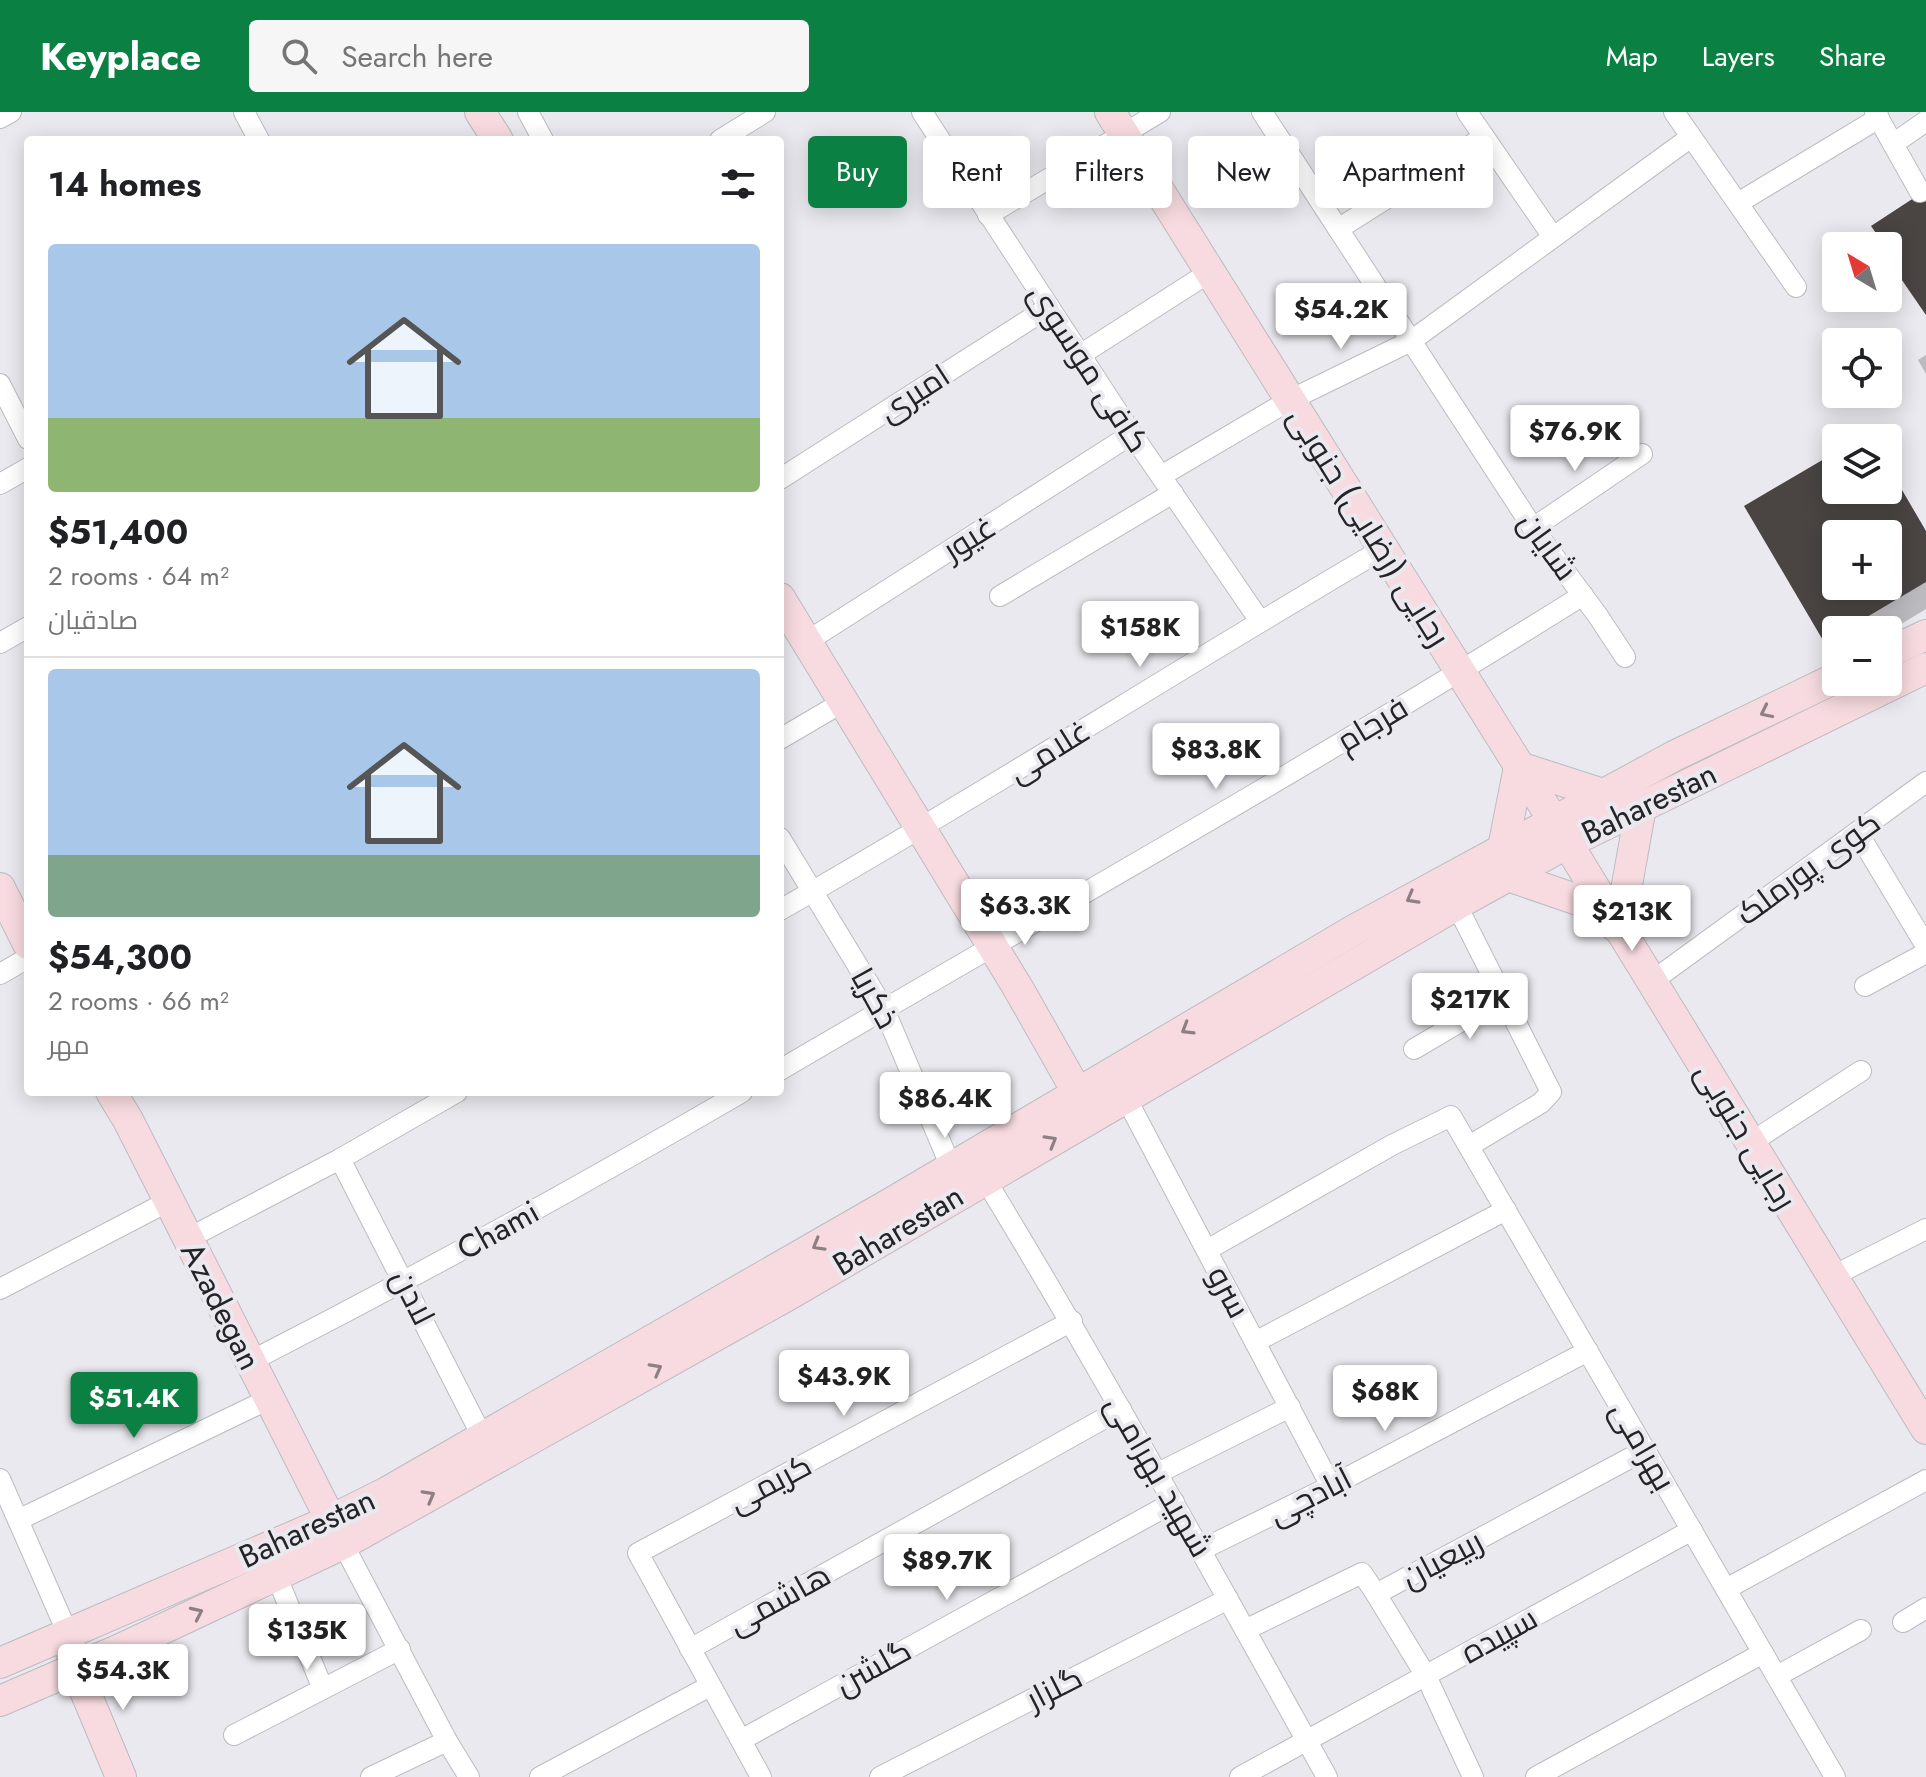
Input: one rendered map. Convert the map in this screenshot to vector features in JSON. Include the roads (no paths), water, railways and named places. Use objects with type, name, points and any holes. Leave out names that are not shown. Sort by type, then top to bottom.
[{"type":"main road","name":"رجایی (رضایی) جنوبی","points":[[1117,123],[1559,832]]},
{"type":"main road","points":[[784,605],[993,946],[1085,1106]]},
{"type":"main road","points":[[1902,646],[1926,635]]},
{"type":"main road","name":"Baharestan","points":[[1559,832],[1641,807],[1926,668]]},
{"type":"main road","name":"Baharestan","points":[[0,1701],[118,1650],[276,1575],[387,1492],[482,1436],[951,1167],[1085,1106],[1126,1098],[1505,862],[1559,832],[1603,794],[1822,685]]},
{"type":"main road","points":[[1674,756],[1669,763],[1669,776],[1673,781],[1689,784]]},
{"type":"main road","points":[[1603,794],[1519,767],[1505,862],[1581,901],[1619,929],[1641,807]]},
{"type":"main road","name":"رجایی جنوبی","points":[[1559,832],[1926,1429]]},
{"type":"main road","points":[[0,888],[24,936]]},
{"type":"main road","name":"Baharestan","points":[[0,1663],[337,1532],[792,1293],[985,1179],[1085,1106],[1354,930],[1458,893]]},
{"type":"main road","name":"Azadegan","points":[[113,1096],[337,1532]]},
{"type":"main road","points":[[68,1634],[75,1667],[121,1777]]},
{"type":"street","points":[[0,118],[11,112]]},
{"type":"street","points":[[244,112],[257,136]]},
{"type":"street","points":[[528,112],[541,136]]},
{"type":"street","points":[[726,136],[765,112]]},
{"type":"street","name":"کافی موسوی","points":[[922,112],[1132,434],[1260,621]]},
{"type":"street","points":[[988,215],[1117,123],[1160,112]]},
{"type":"street","name":"شایان","points":[[1262,112],[1533,528],[1625,657]]},
{"type":"street","points":[[1467,112],[1483,136]]},
{"type":"street","points":[[1674,112],[1796,287]]},
{"type":"street","points":[[1738,203],[1877,115],[1920,192]]},
{"type":"street","points":[[1893,144],[1926,121]]},
{"type":"street","points":[[1161,476],[1290,400],[1411,341],[1691,137]]},
{"type":"street","points":[[1493,150],[1553,237]]},
{"type":"street","points":[[1338,229],[1371,208]]},
{"type":"street","points":[[1080,355],[1210,272]]},
{"type":"street","name":"امیری","points":[[784,476],[1049,307]]},
{"type":"street","points":[[0,384],[24,431]]},
{"type":"street","name":"غیور","points":[[806,642],[1132,434]]},
{"type":"street","points":[[1533,528],[1642,454]]},
{"type":"street","points":[[0,484],[24,470]]},
{"type":"street","points":[[1000,596],[1173,493]]},
{"type":"street","name":"غلامی","points":[[784,908],[921,830],[1260,621],[1383,549]]},
{"type":"street","name":"فرجام","points":[[993,946],[1460,672],[1583,595]]},
{"type":"street","points":[[0,643],[24,629]]},
{"type":"street","points":[[784,737],[843,702]]},
{"type":"street","name":"کوی پورملک","points":[[1651,982],[1926,782]]},
{"type":"street","points":[[1858,833],[1926,946]]},
{"type":"street","name":"ذکریا","points":[[784,845],[884,1009],[951,1167]]},
{"type":"street","points":[[1458,893],[1551,1092],[1541,1103],[1469,1146]]},
{"type":"street","points":[[784,1068],[993,946]]},
{"type":"street","points":[[1865,986],[1926,953]]},
{"type":"street","points":[[0,974],[24,960]]},
{"type":"street","points":[[1414,1049],[1504,996]]},
{"type":"street","points":[[1750,1143],[1861,1071]]},
{"type":"street","points":[[187,1239],[340,1159],[450,1096]]},
{"type":"street","name":"Chami","points":[[251,1361],[405,1282],[595,1178],[735,1096]]},
{"type":"street","name":"سرو","points":[[1126,1098],[1331,1486]]},
{"type":"street","name":"بهرامی","points":[[1207,1250],[1392,1145],[1451,1116],[1777,1676],[1829,1775]]},
{"type":"street","name":"لادن","points":[[340,1159],[482,1436]]},
{"type":"street","name":"شهید بهرامی","points":[[985,1179],[1072,1321],[1327,1777]]},
{"type":"street","points":[[0,1289],[169,1201]]},
{"type":"street","points":[[1255,1342],[1506,1210]]},
{"type":"street","points":[[1831,1277],[1926,1229]]},
{"type":"street","name":"کریمی","points":[[690,1649],[638,1553],[1072,1321]]},
{"type":"street","name":"آبادچی","points":[[1201,1550],[1331,1486],[1588,1351]]},
{"type":"street","points":[[18,1520],[269,1399]]},
{"type":"street","points":[[1158,1473],[1290,1407]]},
{"type":"street","name":"هاشمی","points":[[690,1649],[1121,1409]]},
{"type":"street","name":"ربیعیان","points":[[1245,1630],[1362,1573],[1376,1594],[1645,1450]]},
{"type":"street","points":[[0,1479],[68,1634]]},
{"type":"street","points":[[1726,1589],[1926,1480]]},
{"type":"street","name":"گلشن","points":[[741,1740],[1174,1502]]},
{"type":"street","name":"سپیده","points":[[1240,1777],[1692,1530]]},
{"type":"street","points":[[337,1532],[469,1777]]},
{"type":"street","points":[[276,1575],[323,1689]]},
{"type":"street","points":[[1376,1594],[1426,1676],[1473,1777]]},
{"type":"street","name":"گلزار","points":[[880,1777],[1228,1599]]},
{"type":"street","points":[[1903,1622],[1926,1608]]},
{"type":"street","points":[[1777,1676],[1861,1630]]},
{"type":"street","points":[[234,1735],[400,1649]]},
{"type":"street","points":[[690,1649],[761,1777]]},
{"type":"street","points":[[1536,1777],[1763,1653]]},
{"type":"street","points":[[540,1777],[710,1686]]},
{"type":"street","points":[[371,1777],[447,1741]]}]
